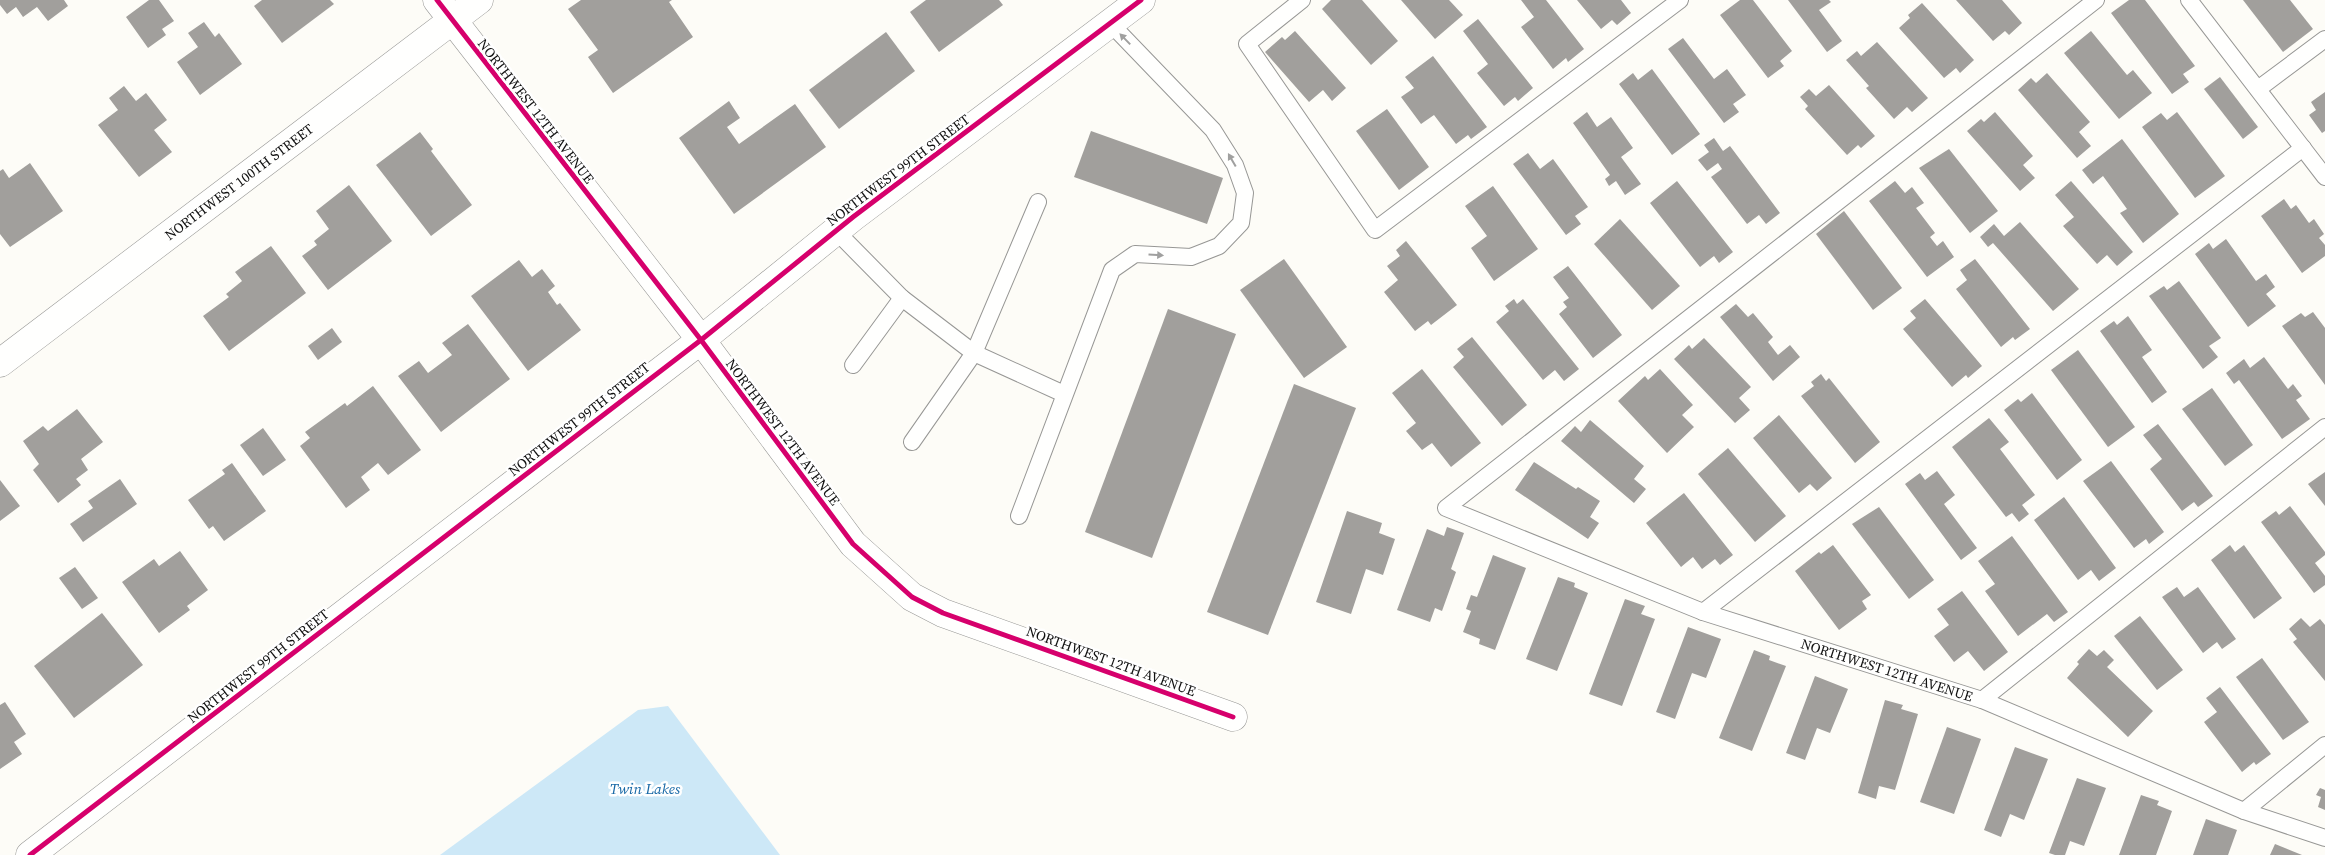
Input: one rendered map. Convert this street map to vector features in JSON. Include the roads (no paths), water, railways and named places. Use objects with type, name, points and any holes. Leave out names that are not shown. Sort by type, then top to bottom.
[{"type":"street","name":"NORTHWEST 100TH STREET","points":[[0,363],[445,10],[479,0]]},
{"type":"street","name":"NORTHWEST 99TH STREET","points":[[30,855],[701,340],[836,231],[1141,0]]},
{"type":"street","name":"NORTHWEST 12TH AVENUE","points":[[445,10],[701,340],[853,544],[912,597],[943,613],[1232,717]]},
{"type":"lane","points":[[1302,0],[1247,44],[1375,230],[1680,0]]},
{"type":"lane","name":"NORTHWEST 12TH AVENUE","points":[[2096,0],[1446,508],[1703,612],[1982,700],[2244,811],[2325,838]]},
{"type":"lane","points":[[2190,0],[2325,177]]},
{"type":"lane","points":[[1019,516],[1112,270],[1135,254],[1191,257],[1219,246],[1241,223],[1245,193],[1235,165],[1213,130],[1110,23]]},
{"type":"lane","points":[[2258,89],[2325,39]]},
{"type":"lane","points":[[1703,612],[2303,148]]},
{"type":"lane","points":[[912,442],[974,353],[1038,202]]},
{"type":"lane","points":[[836,231],[902,298],[974,353],[1064,394]]},
{"type":"lane","points":[[853,365],[902,298]]},
{"type":"lane","points":[[1982,700],[2325,427]]},
{"type":"lane","points":[[2244,811],[2325,745]]},
{"type":"water","name":"Twin Lakes","points":[[668,706],[780,855],[440,855],[638,710]]}]
